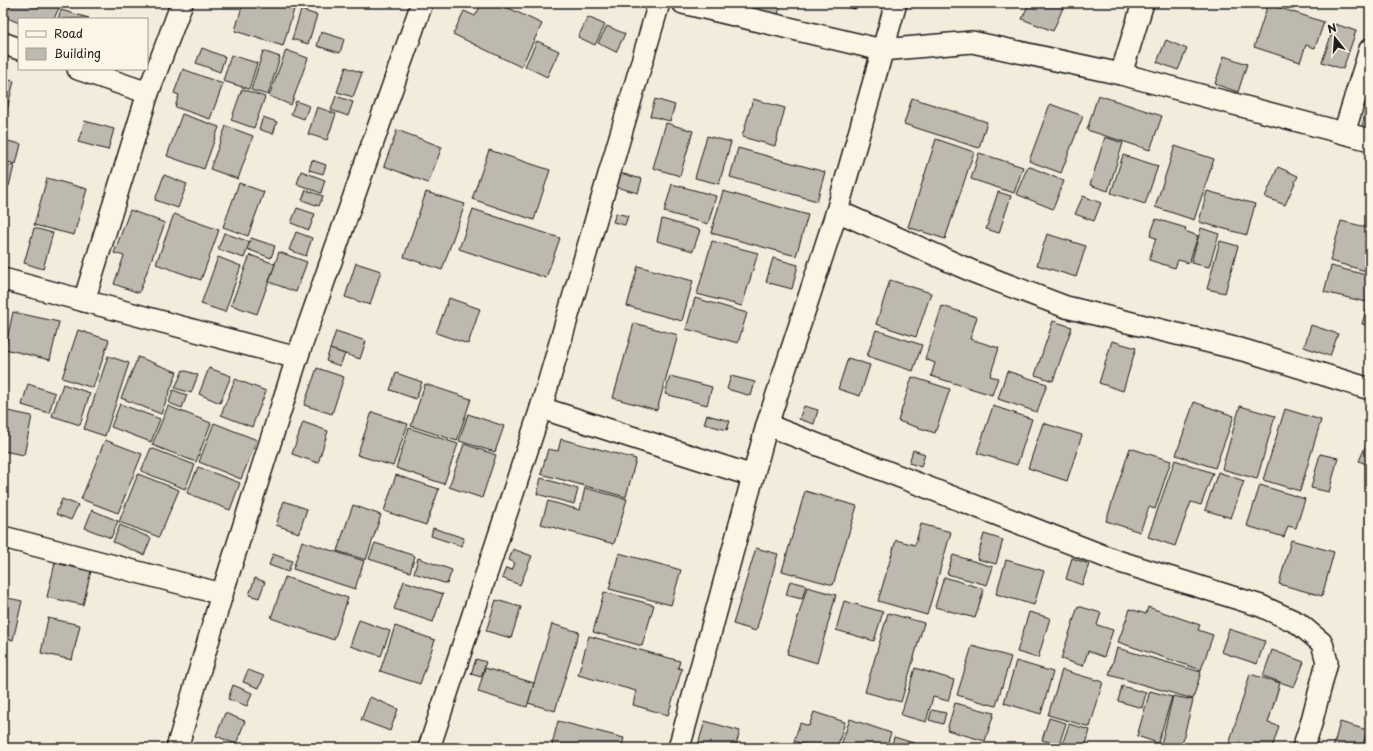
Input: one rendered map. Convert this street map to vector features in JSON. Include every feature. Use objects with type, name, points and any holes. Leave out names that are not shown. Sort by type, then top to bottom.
[{"type":"street","points":[[84,301],[148,93],[182,3]]},
{"type":"street","points":[[176,748],[222,594],[296,358],[422,3]]},
{"type":"street","points":[[429,748],[541,408],[659,3]]},
{"type":"street","points":[[683,3],[882,50],[972,42],[1121,74],[1370,140]]},
{"type":"street","points":[[679,748],[766,426],[837,211],[896,3]]},
{"type":"street","points":[[1121,74],[1143,3]]},
{"type":"street","points":[[3,43],[18,48]]},
{"type":"street","points":[[1344,133],[1370,49]]},
{"type":"street","points":[[81,70],[148,93]]},
{"type":"street","points":[[837,211],[974,272],[1066,307],[1247,351],[1370,389]]},
{"type":"street","points":[[3,279],[296,358]]},
{"type":"street","points":[[541,408],[753,476]]},
{"type":"street","points":[[766,426],[1114,560],[1262,606],[1298,623],[1322,643],[1327,662],[1311,724],[1303,748]]},
{"type":"street","points":[[3,537],[222,594]]},
{"type":"building","points":[[3,3],[8,3],[3,17]]},
{"type":"building","points":[[11,3],[61,3],[54,18],[18,18],[18,23],[5,17]]},
{"type":"building","points":[[243,3],[284,3],[295,6],[283,46],[235,31]]},
{"type":"building","points":[[482,3],[498,3],[542,24],[521,67],[453,34],[464,11],[475,16]]},
{"type":"building","points":[[728,3],[781,3],[778,15]]},
{"type":"building","points":[[828,3],[856,3],[855,9]]},
{"type":"building","points":[[1029,3],[1065,3],[1053,31],[1022,19]]},
{"type":"building","points":[[1268,4],[1324,22],[1315,48],[1306,45],[1300,62],[1254,47]]},
{"type":"building","points":[[61,10],[89,18],[58,18]]},
{"type":"building","points":[[301,10],[317,15],[308,44],[292,39]]},
{"type":"building","points":[[588,17],[605,25],[595,45],[578,37]]},
{"type":"building","points":[[1335,24],[1356,31],[1343,69],[1322,62]]},
{"type":"building","points":[[607,26],[625,34],[616,52],[598,43]]},
{"type":"building","points":[[321,32],[344,39],[340,53],[317,46]]},
{"type":"building","points":[[1166,40],[1187,49],[1178,70],[1157,62]]},
{"type":"building","points":[[537,41],[559,51],[547,77],[525,66]]},
{"type":"building","points":[[202,48],[225,57],[220,72],[196,63]]},
{"type":"building","points":[[286,50],[308,58],[291,105],[269,96]]},
{"type":"building","points":[[263,51],[280,57],[268,95],[251,90]]},
{"type":"building","points":[[231,55],[257,63],[249,89],[223,81]]},
{"type":"building","points":[[1224,56],[1247,64],[1238,92],[1215,84]]},
{"type":"building","points":[[346,67],[362,73],[353,97],[337,92]]},
{"type":"building","points":[[183,69],[223,84],[210,119],[175,107],[179,95],[174,93]]},
{"type":"building","points":[[3,79],[14,81],[7,110],[3,109]]},
{"type":"building","points":[[242,89],[265,97],[254,128],[231,120]]},
{"type":"building","points":[[1098,95],[1162,116],[1150,150],[1087,130]]},
{"type":"building","points":[[336,96],[353,102],[348,116],[331,110]]},
{"type":"building","points":[[1368,97],[1370,98],[1370,129],[1362,127]]},
{"type":"building","points":[[912,98],[987,122],[979,148],[904,124]]},
{"type":"building","points":[[655,99],[675,105],[670,121],[650,116]]},
{"type":"building","points":[[753,99],[785,108],[775,146],[742,137]]},
{"type":"building","points":[[296,101],[309,106],[304,119],[291,114]]},
{"type":"building","points":[[1050,104],[1083,116],[1061,173],[1029,161]]},
{"type":"building","points":[[317,107],[336,114],[327,140],[308,134]]},
{"type":"building","points":[[3,109],[7,110],[3,127]]},
{"type":"building","points":[[182,114],[219,127],[204,169],[167,156]]},
{"type":"building","points":[[263,117],[277,122],[273,134],[259,129]]},
{"type":"building","points":[[85,121],[114,129],[108,150],[78,142]]},
{"type":"building","points":[[666,123],[693,131],[680,176],[653,168]]},
{"type":"building","points":[[226,126],[253,136],[238,179],[210,169]]},
{"type":"building","points":[[397,130],[442,147],[428,183],[384,166]]},
{"type":"building","points":[[707,136],[731,142],[719,184],[695,178]]},
{"type":"building","points":[[1105,137],[1123,143],[1108,191],[1090,185]]},
{"type":"building","points":[[936,139],[974,152],[945,239],[908,227]]},
{"type":"building","points":[[3,140],[21,144],[16,164],[3,161]]},
{"type":"building","points":[[1175,146],[1214,159],[1194,220],[1155,207]]},
{"type":"building","points":[[738,148],[825,172],[817,201],[730,177]]},
{"type":"building","points":[[489,150],[550,170],[534,220],[472,199]]},
{"type":"building","points":[[979,153],[1023,167],[1014,193],[971,179]]},
{"type":"building","points":[[1123,155],[1158,166],[1145,204],[1111,193]]},
{"type":"building","points":[[312,160],[326,165],[323,174],[309,170]]},
{"type":"building","points":[[3,164],[14,166],[9,186],[3,184]]},
{"type":"building","points":[[1028,166],[1064,181],[1053,209],[1016,194]]},
{"type":"building","points":[[1278,167],[1298,176],[1285,205],[1265,197]]},
{"type":"building","points":[[301,171],[325,180],[321,193],[297,184]]},
{"type":"building","points":[[620,173],[642,179],[638,193],[616,187]]},
{"type":"building","points":[[164,175],[187,184],[178,208],[155,200]]},
{"type":"building","points":[[47,178],[87,189],[74,235],[34,225]]},
{"type":"building","points":[[239,183],[264,192],[248,236],[223,227]]},
{"type":"building","points":[[672,184],[716,196],[708,224],[664,212]]},
{"type":"building","points":[[306,190],[323,196],[319,206],[302,200]]},
{"type":"building","points":[[723,191],[808,215],[796,256],[711,233]]},
{"type":"building","points":[[1207,191],[1255,204],[1247,235],[1199,222]]},
{"type":"building","points":[[426,192],[465,204],[442,270],[404,257]]},
{"type":"building","points":[[998,192],[1011,196],[999,233],[986,229]]},
{"type":"building","points":[[1083,196],[1101,203],[1094,221],[1075,214]]},
{"type":"building","points":[[297,208],[315,214],[309,230],[291,223]]},
{"type":"building","points":[[473,209],[560,238],[546,278],[459,249]]},
{"type":"building","points":[[130,210],[165,223],[139,293],[114,284],[124,256],[114,253]]},
{"type":"building","points":[[616,213],[628,216],[625,225],[613,222]]},
{"type":"building","points":[[174,214],[219,230],[201,280],[156,264]]},
{"type":"building","points":[[662,219],[700,230],[693,251],[657,241]]},
{"type":"building","points":[[1156,219],[1186,228],[1185,231],[1198,236],[1189,263],[1178,260],[1175,268],[1149,260],[1156,238],[1150,236]]},
{"type":"building","points":[[1341,221],[1370,228],[1370,272],[1330,261]]},
{"type":"building","points":[[34,228],[53,233],[43,269],[24,263]]},
{"type":"building","points":[[1201,228],[1219,234],[1209,267],[1191,263]]},
{"type":"building","points":[[296,232],[312,238],[306,256],[289,250]]},
{"type":"building","points":[[224,233],[250,242],[244,258],[218,249]]},
{"type":"building","points":[[1047,234],[1086,246],[1076,277],[1037,265]]},
{"type":"building","points":[[251,238],[275,246],[271,258],[247,249]]},
{"type":"building","points":[[712,241],[758,253],[742,306],[697,294]]},
{"type":"building","points":[[1220,241],[1238,246],[1225,293],[1207,289]]},
{"type":"building","points":[[279,252],[307,262],[296,292],[269,282]]},
{"type":"building","points":[[250,255],[275,264],[257,314],[231,305]]},
{"type":"building","points":[[218,257],[241,266],[225,312],[201,304]]},
{"type":"building","points":[[773,258],[798,265],[792,289],[766,282]]},
{"type":"building","points":[[356,263],[381,271],[370,305],[345,297]]},
{"type":"building","points":[[638,266],[693,281],[682,321],[627,306]]},
{"type":"building","points":[[1331,266],[1370,276],[1370,288],[1366,302],[1324,292]]},
{"type":"building","points":[[890,280],[931,293],[916,337],[876,324]]},
{"type":"building","points":[[1370,296],[1370,326],[1362,324]]},
{"type":"building","points":[[449,298],[480,309],[468,344],[436,333]]},
{"type":"building","points":[[695,298],[747,313],[738,343],[686,329]]},
{"type":"building","points":[[942,306],[977,317],[970,339],[999,348],[990,376],[998,378],[992,395],[931,376],[935,363],[925,359]]},
{"type":"building","points":[[13,312],[59,322],[50,360],[5,349]]},
{"type":"building","points":[[1053,321],[1072,327],[1053,381],[1035,375]]},
{"type":"building","points":[[634,323],[678,335],[657,410],[613,398]]},
{"type":"building","points":[[1311,325],[1338,334],[1330,356],[1304,347]]},
{"type":"building","points":[[78,330],[109,340],[93,388],[62,378]]},
{"type":"building","points":[[876,330],[922,345],[913,371],[867,356]]},
{"type":"building","points":[[336,331],[366,341],[360,359],[330,349]]},
{"type":"building","points":[[1112,341],[1136,348],[1123,391],[1099,383]]},
{"type":"building","points":[[330,349],[345,354],[340,366],[326,361]]},
{"type":"building","points":[[108,356],[129,363],[105,436],[84,429]]},
{"type":"building","points":[[138,357],[177,372],[161,414],[121,398]]},
{"type":"building","points":[[848,358],[870,365],[860,396],[838,389]]},
{"type":"building","points":[[209,368],[231,376],[220,403],[199,394]]},
{"type":"building","points":[[317,368],[344,377],[332,414],[304,405]]},
{"type":"building","points":[[183,370],[198,375],[191,393],[175,388]]},
{"type":"building","points":[[1007,371],[1047,384],[1037,412],[998,399]]},
{"type":"building","points":[[396,373],[422,382],[416,399],[390,390]]},
{"type":"building","points":[[670,376],[712,387],[707,405],[665,394]]},
{"type":"building","points":[[731,376],[755,382],[751,396],[727,389]]},
{"type":"building","points":[[912,377],[950,389],[935,433],[898,421]]},
{"type":"building","points":[[235,379],[266,391],[252,427],[221,415]]},
{"type":"building","points":[[28,384],[55,393],[49,413],[22,405]]},
{"type":"building","points":[[63,384],[90,393],[80,425],[52,416]]},
{"type":"building","points":[[425,384],[471,399],[457,441],[411,426]]},
{"type":"building","points":[[173,390],[187,395],[182,408],[169,403]]},
{"type":"building","points":[[1194,402],[1234,416],[1215,468],[1176,455]]},
{"type":"building","points":[[120,404],[160,419],[151,442],[111,427]]},
{"type":"building","points":[[168,406],[211,423],[196,462],[152,445]]},
{"type":"building","points":[[804,406],[818,410],[814,424],[799,419]]},
{"type":"building","points":[[993,406],[1032,419],[1017,465],[977,453]]},
{"type":"building","points":[[1240,406],[1275,416],[1257,479],[1222,469]]},
{"type":"building","points":[[1285,409],[1321,420],[1300,491],[1263,480]]},
{"type":"building","points":[[3,410],[32,416],[24,455],[3,451]]},
{"type":"building","points":[[372,412],[408,424],[393,466],[357,455]]},
{"type":"building","points":[[468,414],[504,426],[495,452],[459,441]]},
{"type":"building","points":[[707,415],[730,421],[727,430],[704,424]]},
{"type":"building","points":[[303,422],[328,431],[318,463],[292,454]]},
{"type":"building","points":[[214,423],[257,440],[241,479],[199,462]]},
{"type":"building","points":[[1043,423],[1082,435],[1067,481],[1028,468]]},
{"type":"building","points":[[409,428],[458,444],[444,484],[396,468]]},
{"type":"building","points":[[1369,438],[1370,439],[1370,466],[1359,461]]},
{"type":"building","points":[[561,439],[636,459],[626,497],[541,474],[548,449],[558,451]]},
{"type":"building","points":[[105,440],[142,454],[118,513],[81,499]]},
{"type":"building","points":[[464,444],[496,455],[482,498],[449,487]]},
{"type":"building","points":[[151,448],[195,465],[185,489],[141,471]]},
{"type":"building","points":[[1130,448],[1171,461],[1155,509],[1149,507],[1140,532],[1106,521]]},
{"type":"building","points":[[913,450],[925,454],[921,467],[909,463]]},
{"type":"building","points":[[1320,454],[1338,458],[1329,492],[1311,488]]},
{"type":"building","points":[[1175,460],[1213,473],[1201,505],[1191,502],[1175,546],[1148,537]]},
{"type":"building","points":[[198,467],[240,483],[230,510],[187,493]]},
{"type":"building","points":[[1218,472],[1244,481],[1231,518],[1205,510]]},
{"type":"building","points":[[138,474],[179,490],[159,537],[119,522]]},
{"type":"building","points":[[396,475],[439,489],[426,525],[384,511]]},
{"type":"building","points":[[541,478],[578,489],[574,504],[537,494]]},
{"type":"building","points":[[1260,485],[1305,499],[1296,528],[1288,526],[1284,537],[1247,526]]},
{"type":"building","points":[[585,488],[627,499],[614,544],[541,524],[548,501],[580,510]]},
{"type":"building","points":[[805,491],[857,506],[833,585],[782,571]]},
{"type":"building","points":[[62,499],[78,505],[71,520],[56,514]]},
{"type":"building","points":[[284,501],[307,509],[299,533],[276,525]]},
{"type":"building","points":[[353,505],[381,515],[366,560],[337,551]]},
{"type":"building","points":[[92,510],[118,521],[111,538],[85,528]]},
{"type":"building","points":[[921,524],[951,532],[927,615],[878,601],[896,540],[915,545]]},
{"type":"building","points":[[120,525],[151,538],[144,555],[113,542]]},
{"type":"building","points":[[433,528],[464,538],[461,546],[431,536]]},
{"type":"building","points":[[984,534],[1003,540],[996,564],[977,559]]},
{"type":"building","points":[[1291,540],[1334,552],[1322,596],[1279,584]]},
{"type":"building","points":[[302,541],[364,561],[355,589],[293,569]]},
{"type":"building","points":[[375,543],[415,556],[410,572],[369,559]]},
{"type":"building","points":[[756,548],[778,554],[756,631],[733,624]]},
{"type":"building","points":[[513,549],[532,556],[520,585],[502,578],[506,568],[512,570],[515,563],[509,560]]},
{"type":"building","points":[[619,553],[681,570],[671,605],[609,589]]},
{"type":"building","points":[[273,554],[292,561],[288,572],[269,565]]},
{"type":"building","points":[[953,555],[993,567],[987,585],[947,574]]},
{"type":"building","points":[[418,558],[452,570],[447,584],[414,573]]},
{"type":"building","points":[[1072,558],[1089,564],[1082,585],[1066,579]]},
{"type":"building","points":[[1006,560],[1044,571],[1034,605],[996,594]]},
{"type":"building","points":[[55,563],[91,571],[83,605],[47,597]]},
{"type":"building","points":[[285,577],[348,598],[334,640],[271,618]]},
{"type":"building","points":[[944,577],[984,589],[975,618],[935,607]]},
{"type":"building","points":[[255,578],[265,582],[259,598],[249,595]]},
{"type":"building","points":[[404,581],[443,594],[433,622],[394,609]]},
{"type":"building","points":[[790,581],[806,585],[802,599],[786,595]]},
{"type":"building","points":[[807,587],[836,595],[817,663],[787,654]]},
{"type":"building","points":[[604,592],[654,605],[642,646],[593,632]]},
{"type":"building","points":[[3,597],[22,601],[13,640],[3,638]]},
{"type":"building","points":[[496,600],[521,607],[511,638],[486,631]]},
{"type":"building","points":[[844,601],[883,612],[874,641],[836,630]]},
{"type":"building","points":[[1078,606],[1101,613],[1097,625],[1113,630],[1104,657],[1088,651],[1083,666],[1061,659]]},
{"type":"building","points":[[1148,607],[1200,625],[1198,630],[1213,635],[1201,670],[1118,642],[1130,609],[1146,614]]},
{"type":"building","points":[[1029,612],[1050,618],[1038,658],[1017,652]]},
{"type":"building","points":[[888,613],[924,623],[901,702],[865,692]]},
{"type":"building","points":[[48,618],[80,625],[72,660],[41,653]]},
{"type":"building","points":[[359,620],[390,631],[381,656],[350,646]]},
{"type":"building","points":[[552,624],[579,632],[555,711],[528,703]]},
{"type":"building","points":[[395,626],[435,640],[420,684],[380,671]]},
{"type":"building","points":[[1229,629],[1265,641],[1257,664],[1221,652]]},
{"type":"building","points":[[589,636],[680,661],[678,668],[682,669],[668,715],[633,705],[636,691],[578,675]]},
{"type":"building","points":[[972,646],[1011,657],[996,706],[957,695]]},
{"type":"building","points":[[1117,648],[1201,672],[1193,699],[1109,675]]},
{"type":"building","points":[[1272,650],[1304,662],[1294,687],[1263,676]]},
{"type":"building","points":[[476,659],[486,662],[481,677],[471,674]]},
{"type":"building","points":[[1016,661],[1053,672],[1041,714],[1004,703]]},
{"type":"building","points":[[485,668],[534,683],[527,707],[478,692]]},
{"type":"building","points":[[915,668],[954,680],[948,701],[933,697],[926,722],[901,715]]},
{"type":"building","points":[[248,670],[264,676],[259,688],[243,682]]},
{"type":"building","points":[[1062,670],[1103,682],[1090,727],[1048,715]]},
{"type":"building","points":[[1250,674],[1280,683],[1268,723],[1279,726],[1272,748],[1228,748]]},
{"type":"building","points":[[233,685],[252,693],[247,706],[228,699]]},
{"type":"building","points":[[1122,686],[1146,693],[1142,708],[1118,701]]},
{"type":"building","points":[[1150,691],[1172,697],[1158,743],[1137,736]]},
{"type":"building","points":[[1173,696],[1193,700],[1181,748],[1161,744]]},
{"type":"building","points":[[370,697],[398,709],[390,731],[361,720]]},
{"type":"building","points":[[955,703],[994,713],[985,741],[947,730]]},
{"type":"building","points":[[932,710],[946,713],[943,724],[929,720]]},
{"type":"building","points":[[814,712],[845,722],[837,748],[814,748],[794,741],[800,723],[809,726]]},
{"type":"building","points":[[225,713],[245,721],[236,744],[216,736]]},
{"type":"building","points":[[1049,718],[1066,723],[1059,745],[1042,740]]},
{"type":"building","points":[[850,719],[891,733],[886,748],[840,748]]},
{"type":"building","points":[[558,721],[624,738],[621,748],[551,748]]},
{"type":"building","points":[[705,721],[740,731],[735,748],[697,748]]},
{"type":"building","points":[[1340,722],[1367,730],[1362,748],[1333,748]]},
{"type":"building","points":[[1069,724],[1090,730],[1085,748],[1061,748]]},
{"type":"building","points":[[894,737],[917,744],[915,748],[891,748]]},
{"type":"building","points":[[1370,737],[1370,748],[1367,748],[1365,738]]},
{"type":"building","points":[[335,745],[343,748],[334,748]]}]
